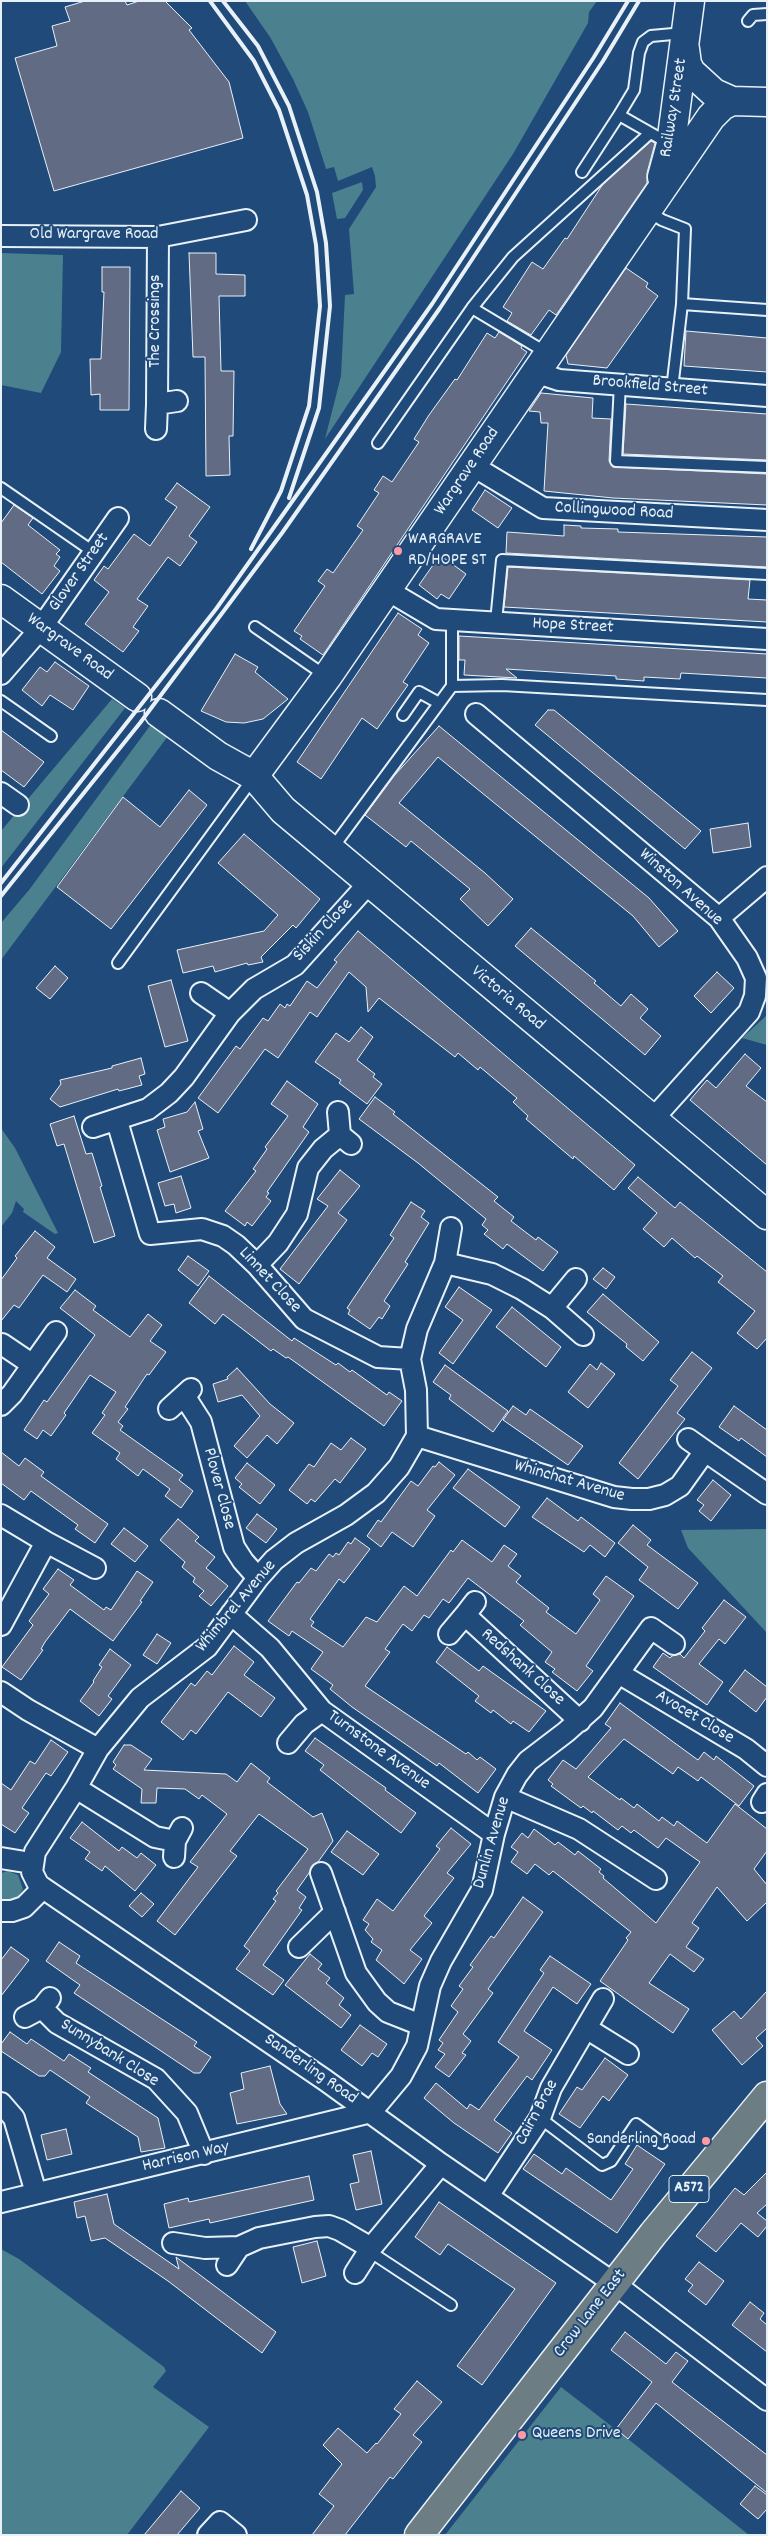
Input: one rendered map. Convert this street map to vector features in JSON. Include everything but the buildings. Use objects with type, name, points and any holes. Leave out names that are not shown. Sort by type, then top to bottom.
[{"type":"main road","name":"Crow Lane East","points":[[419,2535],[706,2167],[767,2096]]},
{"type":"street","name":"Railway Street","points":[[648,211],[664,172],[660,139],[686,41],[690,1]]},
{"type":"street","points":[[686,41],[687,64],[698,80],[714,93],[732,101],[767,102]]},
{"type":"street","name":"Wargrave Road","points":[[254,776],[327,677],[711,117],[722,106],[732,101]]},
{"type":"street","name":"Old Wargrave Road","points":[[1,236],[158,237],[246,220]]},
{"type":"street","name":"The Crossings","points":[[156,429],[158,237]]},
{"type":"street","name":"Brookfield Street","points":[[541,363],[559,380],[767,396]]},
{"type":"street","points":[[157,404],[177,401]]},
{"type":"street","name":"Collingwood Road","points":[[473,466],[543,508],[767,520]]},
{"type":"street","name":"Glover Street","points":[[1,674],[41,628],[95,554],[118,518]]},
{"type":"street","name":"Hope Street","points":[[387,590],[436,619],[767,639]]},
{"type":"street","name":"Wargrave Road","points":[[1,599],[137,697]]},
{"type":"street","points":[[159,713],[218,756],[254,776]]},
{"type":"street","name":"Winston Avenue","points":[[476,714],[719,918],[746,958],[756,978],[755,996],[749,1012],[652,1120]]},
{"type":"street","name":"Victoria Road","points":[[254,776],[274,802],[767,1216]]},
{"type":"street","points":[[1,793],[18,805]]},
{"type":"street","points":[[719,918],[767,877]]},
{"type":"street","name":"Siskin Close","points":[[117,1121],[148,1109],[169,1093],[184,1077],[230,1013],[254,989],[295,965],[369,883]]},
{"type":"street","points":[[201,993],[230,1013]]},
{"type":"street","points":[[257,1265],[278,1243],[297,1214],[308,1168],[323,1149],[346,1140],[338,1112]]},
{"type":"street","points":[[93,1127],[117,1121]]},
{"type":"street","name":"Linnet Close","points":[[117,1121],[150,1234],[202,1229],[223,1236],[236,1245],[257,1265],[304,1319],[332,1336],[378,1358],[410,1359]]},
{"type":"street","points":[[417,1436],[416,1390],[410,1359],[417,1329],[445,1263],[451,1228]]},
{"type":"street","points":[[445,1263],[492,1274],[522,1289],[552,1308],[583,1335]]},
{"type":"street","points":[[552,1308],[576,1279]]},
{"type":"street","points":[[1,1405],[12,1394],[56,1332]]},
{"type":"street","points":[[2,1344],[33,1365]]},
{"type":"street","name":"Plover Close","points":[[169,1409],[188,1393],[201,1422],[234,1547],[258,1578]]},
{"type":"street","name":"Whinchat Avenue","points":[[417,1436],[614,1497],[632,1500],[649,1499],[665,1495],[680,1486],[706,1451]]},
{"type":"street","name":"Whimbrel Avenue","points":[[1,1911],[12,1912],[24,1907],[35,1874],[34,1852],[76,1788],[98,1749],[140,1698],[207,1647],[258,1578],[274,1560],[296,1543],[346,1515],[376,1493],[399,1467],[417,1436]]},
{"type":"street","points":[[688,1439],[767,1494]]},
{"type":"street","points":[[1,1515],[46,1542],[96,1568]]},
{"type":"street","points":[[1,1625],[46,1542]]},
{"type":"street","name":"Redshank Close","points":[[448,1634],[470,1609],[580,1721]]},
{"type":"street","name":"Turnstone Avenue","points":[[231,1614],[270,1648],[322,1710],[494,1834]]},
{"type":"street","name":"Dunlin Avenue","points":[[370,2112],[401,2076],[417,2046],[430,1986],[441,1961],[482,1890],[494,1834],[505,1798],[517,1775],[528,1761],[580,1721],[620,1674],[651,1628],[674,1644]]},
{"type":"street","name":"Avocet Close","points":[[620,1674],[746,1749],[767,1766]]},
{"type":"street","points":[[1,1692],[28,1710],[98,1749]]},
{"type":"street","points":[[288,1743],[304,1724],[322,1710]]},
{"type":"street","points":[[76,1788],[155,1837],[177,1842]]},
{"type":"street","points":[[505,1798],[579,1829],[656,1879]]},
{"type":"street","points":[[1,1858],[35,1874]]},
{"type":"street","points":[[322,1873],[356,1973],[377,2002],[388,2012],[421,2025]]},
{"type":"street","name":"Sanderling Road","points":[[35,1874],[441,2164],[615,2284]]},
{"type":"street","points":[[299,1947],[335,1912]]},
{"type":"street","name":"Cairn Brae","points":[[488,2196],[540,2118],[550,2088],[603,1999]]},
{"type":"street","name":"Sunnybank Close","points":[[39,2007],[57,2023],[156,2079],[187,2113],[204,2154]]},
{"type":"street","points":[[586,2028],[628,2054]]},
{"type":"street","points":[[1,2103],[14,2118],[36,2193]]},
{"type":"street","name":"Harrison Way","points":[[1,2202],[370,2112]]},
{"type":"street","points":[[355,2273],[370,2249],[441,2164]]},
{"type":"street","points":[[173,2243],[205,2248],[239,2246],[259,2238],[329,2226],[370,2249]]},
{"type":"street","points":[[227,2265],[239,2246]]},
{"type":"street","points":[[615,2284],[767,2400]]},
{"type":"street","points":[[208,2535],[220,2522],[236,2535]]},
{"type":"lane","points":[[748,21],[753,15],[767,14]]},
{"type":"lane","points":[[582,172],[634,90],[639,52],[644,42],[651,36],[686,41]]},
{"type":"lane","points":[[378,443],[472,308],[513,257],[660,139],[619,115]]},
{"type":"lane","points":[[648,211],[662,220],[685,229],[682,304],[672,389]]},
{"type":"lane","points":[[682,304],[767,310]]},
{"type":"lane","points":[[472,308],[541,363]]},
{"type":"lane","points":[[620,384],[616,461],[767,467]]},
{"type":"lane","points":[[1,488],[95,554]]},
{"type":"lane","points":[[496,622],[502,560],[767,574]]},
{"type":"lane","points":[[331,850],[452,686],[452,620]]},
{"type":"lane","points":[[256,627],[327,677]]},
{"type":"lane","points":[[452,686],[502,685],[767,700]]},
{"type":"lane","points":[[403,715],[419,692],[439,703]]},
{"type":"lane","points":[[1,701],[51,736]]},
{"type":"lane","points":[[118,963],[254,776]]},
{"type":"lane","points":[[540,2118],[602,2165],[611,2161],[636,2124],[662,2144]]},
{"type":"lane","points":[[370,2249],[451,2305]]},
{"type":"green space","points":[[245,1],[597,1],[589,12],[588,23],[513,154],[325,439],[341,376],[345,295],[354,294],[349,229],[376,187],[375,176],[372,167],[338,181],[334,167],[326,169],[308,112],[293,79],[270,37]]},
{"type":"green space","points":[[362,182],[363,190],[345,218],[337,219],[332,193]]},
{"type":"green space","points":[[1,253],[63,255],[61,352],[41,393],[1,385]]},
{"type":"green space","points":[[112,699],[125,708],[1,868],[1,831]]},
{"type":"green space","points":[[152,723],[168,736],[1,960],[1,923],[29,890]]},
{"type":"green space","points":[[767,1015],[767,1045],[742,1038]]},
{"type":"green space","points":[[1,1128],[15,1148],[58,1233],[55,1234],[23,1212],[24,1209],[16,1201],[12,1213],[1,1227]]},
{"type":"green space","points":[[767,1529],[767,1633],[688,1548],[681,1530]]},
{"type":"green space","points":[[8,1871],[18,1875],[23,1889],[15,1901],[1,1902],[1,1873]]},
{"type":"green space","points":[[1,2249],[19,2259],[164,2367],[166,2371],[153,2387],[209,2427],[127,2535],[1,2535]]},
{"type":"green space","points":[[561,2387],[628,2439],[749,2535],[445,2535]]},
{"type":"railway","points":[[210,1],[254,61],[279,110],[307,195],[316,245],[320,306],[309,406],[281,491],[251,549]]},
{"type":"railway","points":[[223,1],[258,46],[289,106],[317,192],[326,243],[330,306],[319,408],[289,498]]},
{"type":"railway","points":[[1,883],[216,609],[432,304],[594,57],[628,1]]},
{"type":"railway","points":[[1,896],[140,723],[282,533],[440,308],[603,61],[639,1]]},
{"type":"place","name":"WARGRAVE RD/HOPE ST","points":[[398,551]]},
{"type":"place","name":"Sanderling Road","points":[[706,2141]]},
{"type":"place","name":"Queens Drive","points":[[522,2435]]}]
